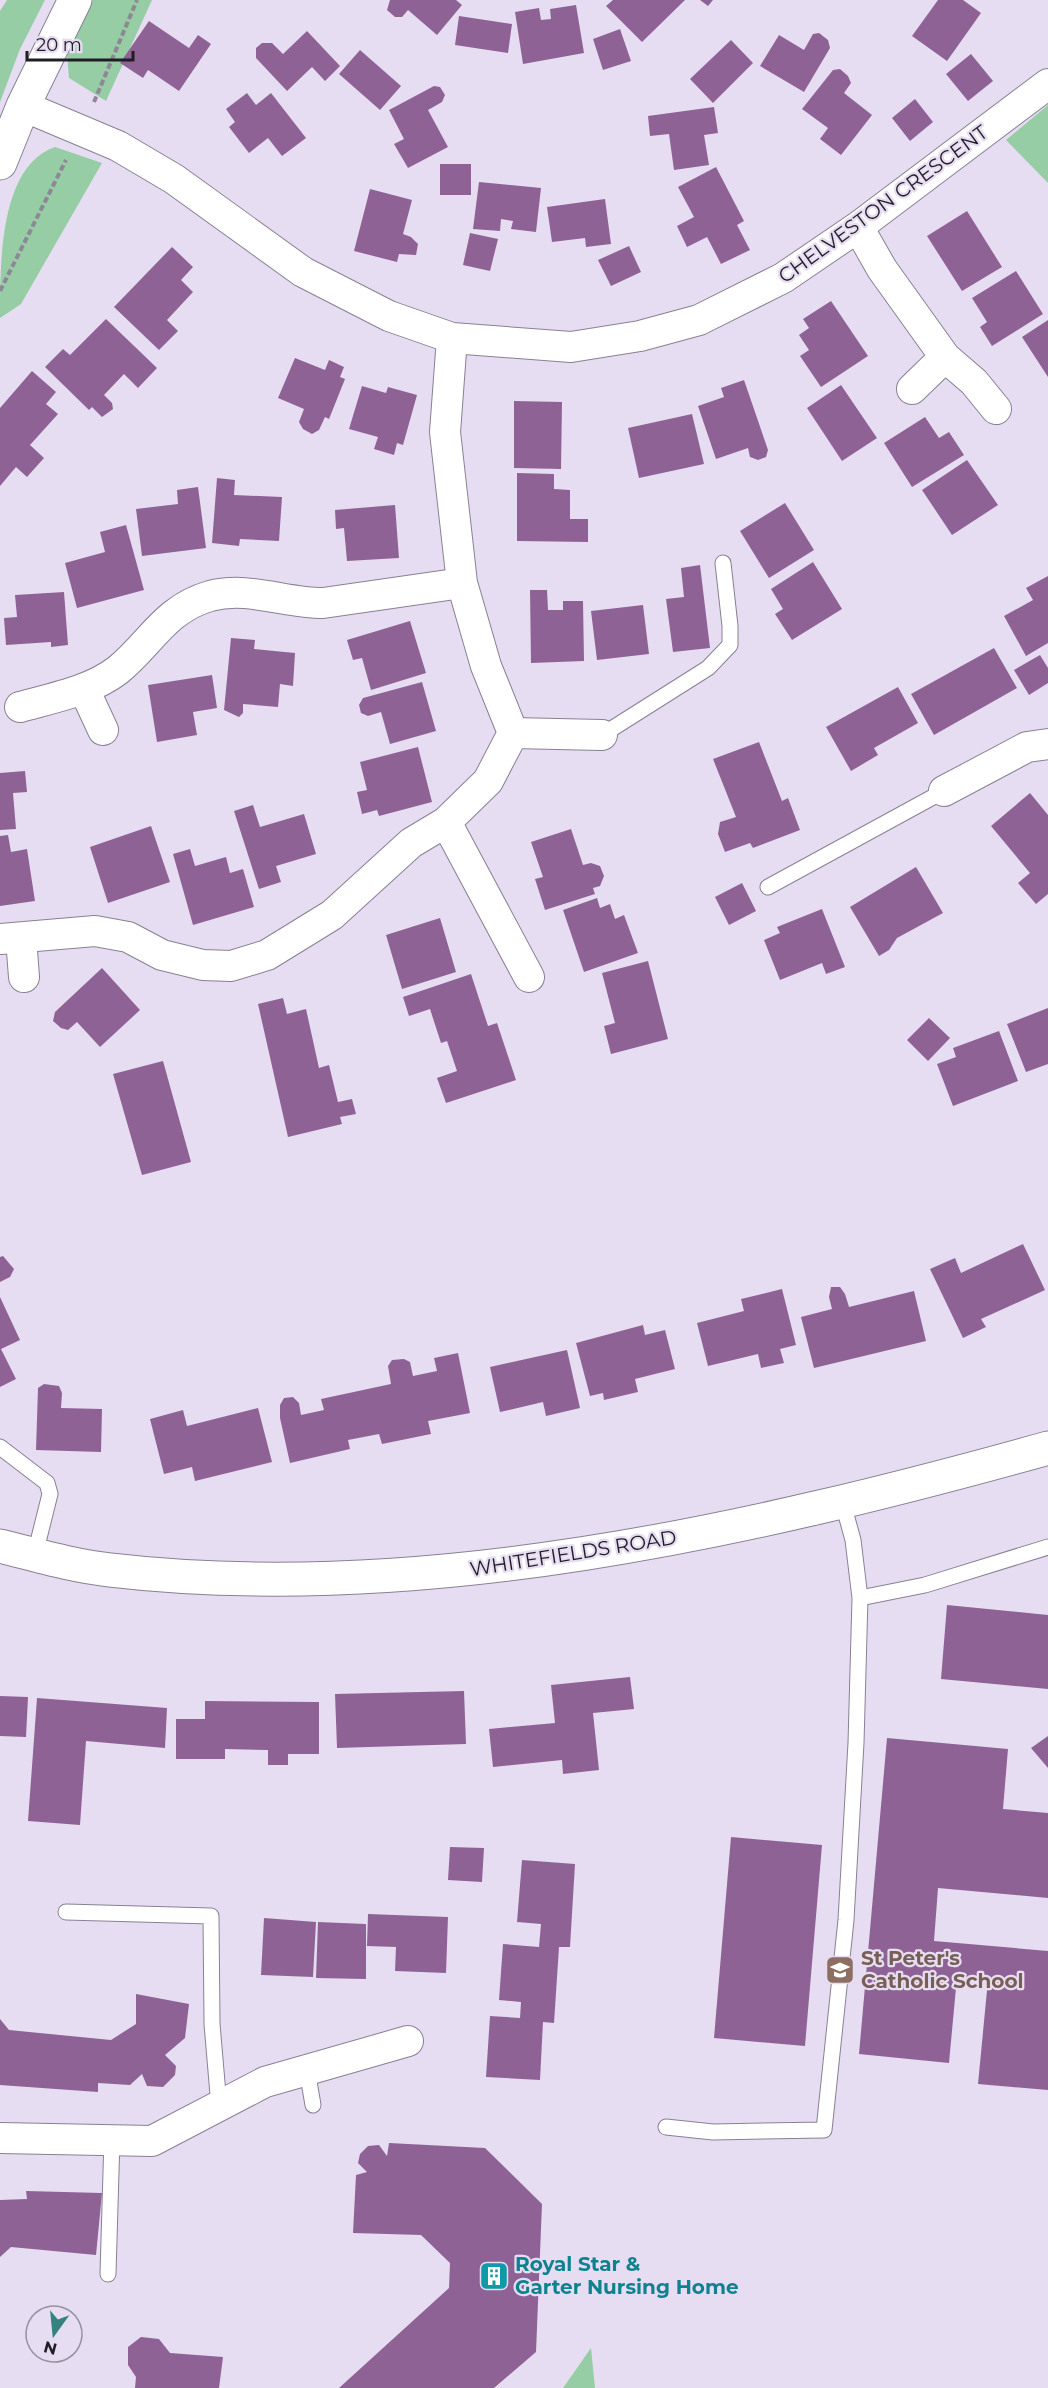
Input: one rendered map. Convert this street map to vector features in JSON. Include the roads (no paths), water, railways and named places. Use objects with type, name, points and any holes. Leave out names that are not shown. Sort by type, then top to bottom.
[{"type":"street","points":[[0,163],[22,106],[75,0]]},
{"type":"street","name":"CHELVESTON CRESCENT","points":[[22,106],[109,142],[165,174],[303,272],[389,316],[452,338],[570,347],[640,336],[699,320],[783,278],[858,227],[1048,84]]},
{"type":"street","points":[[858,227],[882,269],[945,357],[974,382],[996,409]]},
{"type":"street","points":[[24,977],[11,939],[95,931],[128,937],[162,955],[203,965],[231,966],[267,955],[332,915],[411,843],[446,822],[488,781],[513,733],[486,666],[462,583],[445,432],[452,338]]},
{"type":"street","points":[[912,389],[945,357]]},
{"type":"street","points":[[20,707],[84,689],[117,670],[170,615],[210,596],[246,593],[280,597],[302,603],[323,603],[462,583]]},
{"type":"street","points":[[84,689],[103,730]]},
{"type":"street","points":[[513,733],[602,735]]},
{"type":"street","points":[[944,791],[1027,747],[1048,744]]},
{"type":"street","points":[[446,822],[507,931],[529,977]]},
{"type":"street","name":"WHITEFIELDS ROAD","points":[[0,1546],[88,1567],[244,1579],[434,1574],[712,1532],[1048,1448]]},
{"type":"street","name":"WHITEFIELDS ROAD","points":[[0,1523],[88,1567]]},
{"type":"street","points":[[0,2138],[152,2140],[265,2082],[408,2041]]},
{"type":"lane","points":[[602,735],[708,668],[730,645],[723,563]]},
{"type":"lane","points":[[768,887],[944,791]]},
{"type":"lane","points":[[0,1447],[47,1483],[50,1494],[38,1542]]},
{"type":"lane","points":[[666,2127],[713,2132],[824,2130],[846,1920],[856,1743],[860,1598],[853,1540],[842,1500]]},
{"type":"lane","points":[[860,1598],[925,1585],[1048,1547]]},
{"type":"lane","points":[[66,1912],[210,1916],[212,2024],[219,2106]]},
{"type":"lane","points":[[307,2070],[313,2105]]},
{"type":"lane","points":[[108,2274],[112,2138]]},
{"type":"place","name":"St Peter's Catholic School","points":[[840,1970]]},
{"type":"place","name":"Royal Star & Garter Nursing Home","points":[[494,2276]]}]
